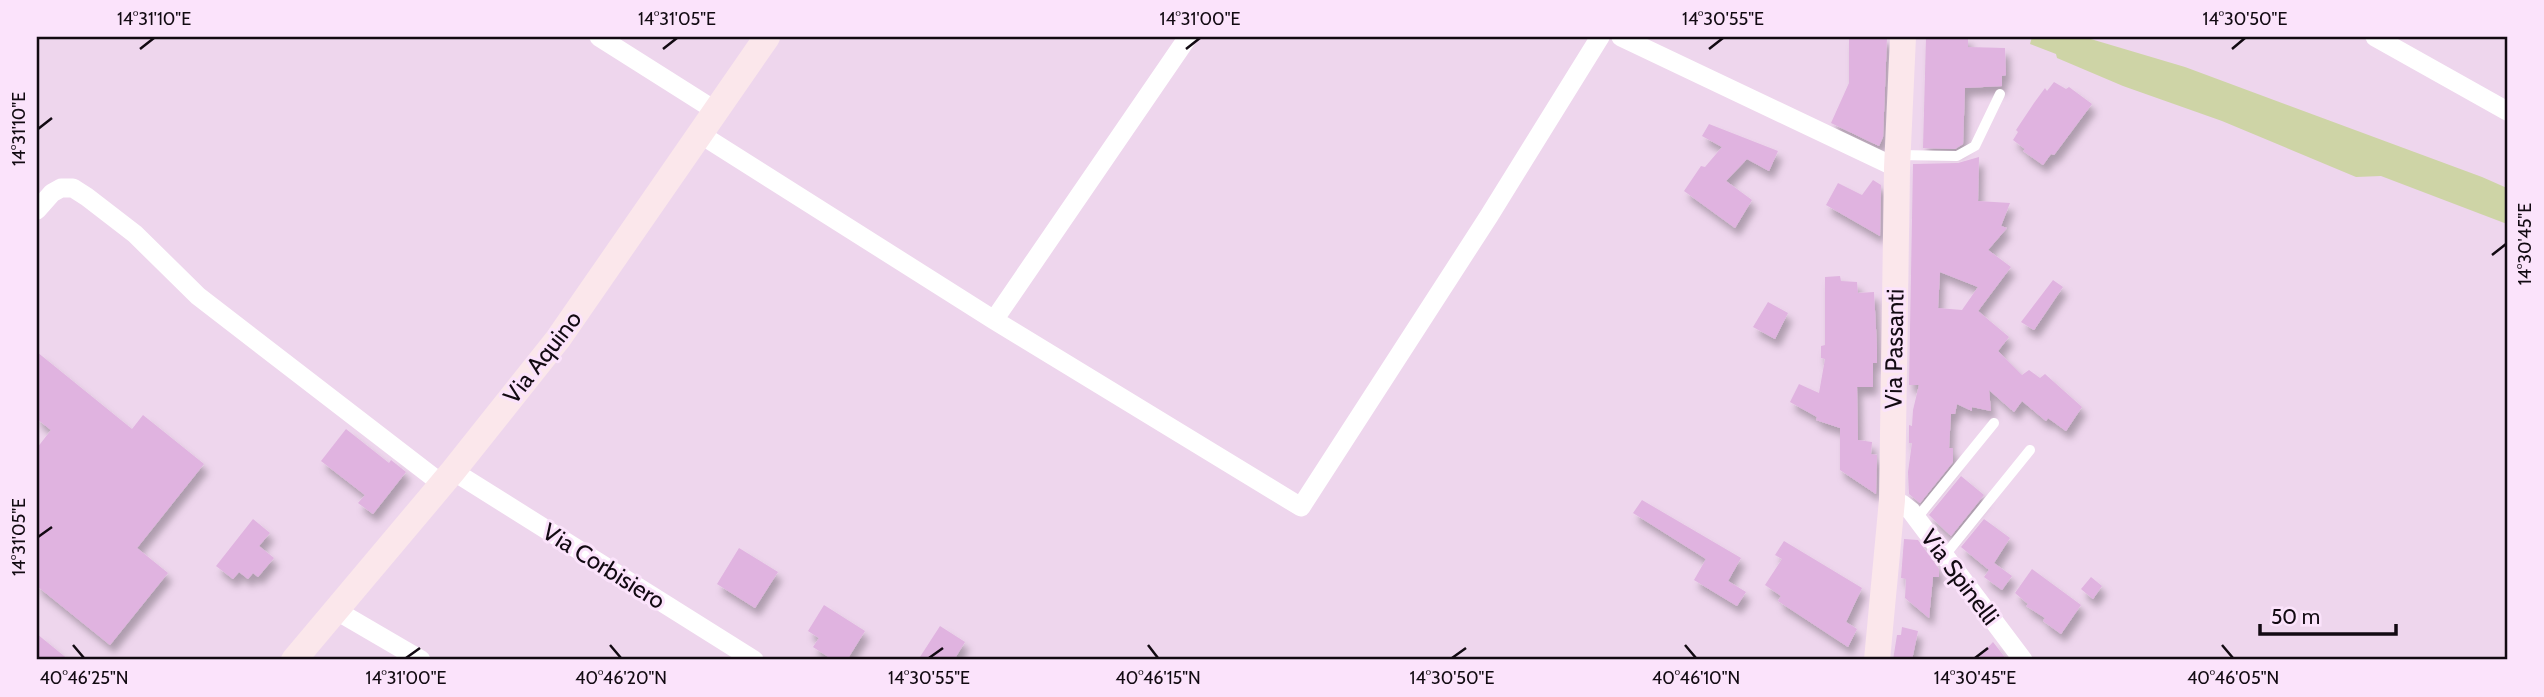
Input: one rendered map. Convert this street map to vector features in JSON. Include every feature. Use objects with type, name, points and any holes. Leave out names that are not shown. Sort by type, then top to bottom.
[{"type":"street","points":[[599,37],[716,111]]},
{"type":"street","name":"Via Aquino","points":[[294,660],[448,478],[558,339],[767,37]]},
{"type":"street","points":[[994,320],[1188,37]]},
{"type":"street","points":[[700,134],[994,320],[1301,507],[1489,216],[1600,37]]},
{"type":"street","points":[[1621,37],[1898,162]]},
{"type":"street","name":"Via Passanti","points":[[1877,660],[1892,500],[1903,37]]},
{"type":"street","points":[[2375,37],[2507,111]]},
{"type":"street","name":"Via Corbisiero","points":[[37,210],[52,193],[61,188],[72,188],[88,197],[135,234],[198,296],[448,478],[754,660]]},
{"type":"street","name":"Via Spinelli","points":[[1892,500],[1902,504],[1916,519],[2023,660]]},
{"type":"street","points":[[337,611],[422,660]]},
{"type":"lane","points":[[1898,162],[1957,156],[1975,146],[2000,94]]},
{"type":"lane","points":[[1916,519],[1994,423]]},
{"type":"lane","points":[[1943,555],[2030,450]]},
{"type":"green space","points":[[2032,37],[2084,37],[2185,67],[2482,177],[2507,188],[2507,224],[2381,176],[2356,177],[2222,121],[2123,86],[2030,44]]},
{"type":"building","points":[[1849,37],[1887,37],[1883,137],[1879,146],[1831,123],[1849,83]]},
{"type":"building","points":[[1926,37],[1968,37],[1968,47],[2005,48],[2006,75],[2002,76],[2002,86],[1965,88],[1963,144],[1955,149],[1923,148]]},
{"type":"building","points":[[2054,82],[2066,89],[2069,87],[2092,104],[2054,155],[2051,154],[2043,165],[2013,140],[2018,132],[2016,130],[2034,103],[2045,88],[2047,91]]},
{"type":"building","points":[[1709,124],[1778,151],[1769,171],[1747,159],[1726,181],[1752,200],[1735,228],[1684,191],[1701,166],[1705,167],[1722,147],[1702,136]]},
{"type":"building","points":[[1979,157],[1978,201],[2010,203],[2001,226],[2007,228],[1988,250],[2011,267],[1978,311],[2009,337],[1998,351],[2022,375],[2029,370],[2040,378],[2045,374],[2082,407],[2066,431],[2048,418],[2046,421],[2022,401],[2014,412],[1989,390],[1991,411],[1972,407],[1972,411],[1957,404],[1955,414],[1951,414],[1949,448],[1953,448],[1953,462],[1920,503],[1909,494],[1908,472],[1912,443],[1909,443],[1909,425],[1912,426],[1919,385],[1909,385],[1913,164],[1958,163]],"holes":[[[1940,272],[1978,287],[1962,310],[1938,308]]]},
{"type":"building","points":[[1873,180],[1881,185],[1880,236],[1826,205],[1838,183],[1862,195]]},
{"type":"building","points":[[1840,276],[1841,281],[1857,282],[1858,293],[1874,292],[1877,363],[1873,363],[1873,387],[1857,387],[1858,440],[1872,442],[1871,454],[1877,455],[1876,494],[1840,470],[1840,428],[1816,420],[1817,417],[1790,402],[1799,384],[1819,393],[1825,359],[1821,358],[1821,346],[1825,345],[1825,277]]},
{"type":"building","points":[[2053,280],[2063,287],[2034,330],[2021,322]]},
{"type":"building","points":[[1768,302],[1788,313],[1775,339],[1753,327]]},
{"type":"building","points":[[37,352],[132,429],[143,415],[204,464],[137,548],[168,573],[110,645],[37,586],[37,448],[51,430],[37,419]]},
{"type":"building","points":[[346,429],[389,463],[391,460],[406,472],[373,514],[358,503],[365,495],[321,461]]},
{"type":"building","points":[[1961,476],[1984,495],[1951,536],[1929,515]]},
{"type":"building","points":[[1642,500],[1741,558],[1728,581],[1746,592],[1737,606],[1694,580],[1706,559],[1633,513]]},
{"type":"building","points":[[253,519],[270,533],[259,546],[274,558],[258,577],[253,573],[248,579],[239,572],[233,579],[216,566]]},
{"type":"building","points":[[1984,519],[2010,538],[1994,563],[2012,576],[2002,590],[1984,577],[1989,570],[1961,547]]},
{"type":"building","points":[[1904,539],[1918,540],[1939,569],[1939,577],[1933,577],[1929,618],[1905,598],[1906,579],[1901,578]]},
{"type":"building","points":[[1784,541],[1862,588],[1846,622],[1857,629],[1848,647],[1778,601],[1781,596],[1765,585],[1782,559],[1775,555]]},
{"type":"building","points":[[739,548],[778,572],[755,608],[717,584]]},
{"type":"building","points":[[2032,569],[2081,605],[2061,634],[2043,621],[2045,618],[2026,606],[2028,604],[2015,593]]},
{"type":"building","points":[[2091,577],[2102,586],[2093,599],[2081,589]]},
{"type":"building","points":[[824,605],[865,631],[847,660],[833,660],[813,647],[819,638],[808,631]]},
{"type":"building","points":[[940,626],[965,642],[954,660],[918,660]]},
{"type":"building","points":[[1902,627],[1918,631],[1912,660],[1893,660],[1897,635],[1901,635]]},
{"type":"building","points":[[37,634],[69,660],[37,660]]},
{"type":"building","points":[[1993,642],[2007,660],[1976,660]]}]
